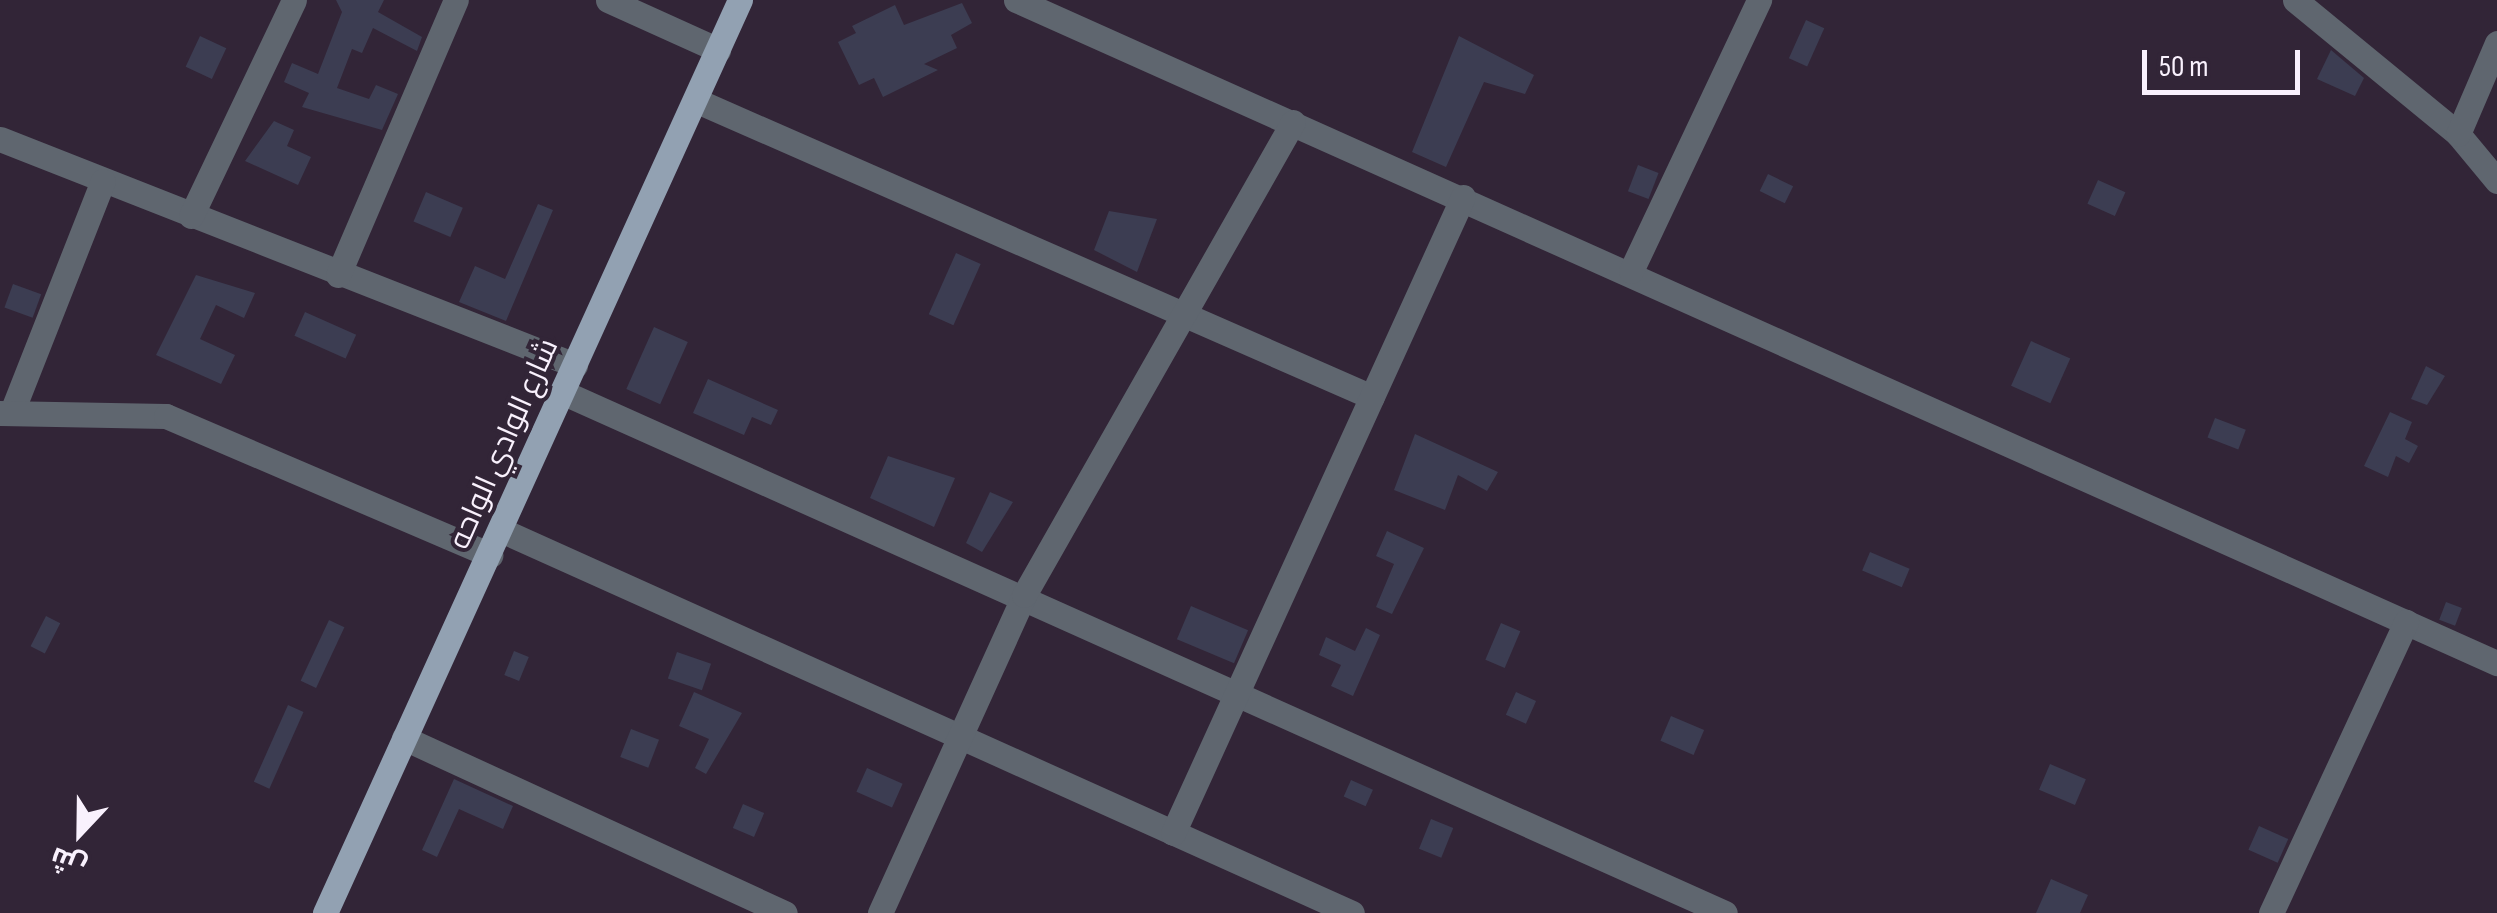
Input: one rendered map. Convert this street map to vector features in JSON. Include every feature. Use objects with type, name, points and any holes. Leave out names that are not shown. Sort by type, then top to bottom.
[{"type":"main road","name":"شارع الوادي الواحه","points":[[325,913],[740,0]]},
{"type":"street","points":[[191,216],[294,0]]},
{"type":"street","points":[[338,275],[456,0]]},
{"type":"street","points":[[608,0],[718,50]]},
{"type":"street","points":[[1016,0],[1631,271],[2497,663]]},
{"type":"street","points":[[1631,271],[1760,0]]},
{"type":"street","points":[[2294,0],[2458,134],[2497,180]]},
{"type":"street","points":[[2458,134],[2497,43]]},
{"type":"street","points":[[695,100],[1372,398]]},
{"type":"street","points":[[880,913],[1024,595],[1293,122]]},
{"type":"street","points":[[0,140],[338,275],[575,364]]},
{"type":"street","points":[[103,181],[7,411],[166,416],[490,555]]},
{"type":"street","points":[[1173,833],[1464,197]]},
{"type":"street","points":[[562,392],[1024,595],[1725,913]]},
{"type":"street","points":[[501,530],[1352,913]]},
{"type":"street","points":[[2271,913],[2406,622]]},
{"type":"street","points":[[404,738],[784,913]]},
{"type":"building","points":[[336,0],[384,0],[378,12],[422,37],[417,51],[373,28],[362,53],[352,49],[337,88],[369,99],[376,85],[398,94],[382,130],[302,107],[309,93],[284,82],[292,63],[318,74],[342,12]]},
{"type":"building","points":[[962,3],[972,23],[951,35],[957,48],[924,64],[938,70],[883,97],[874,78],[859,85],[838,42],[856,33],[852,26],[895,5],[904,25]]},
{"type":"building","points":[[1806,20],[1824,28],[1807,67],[1789,58]]},
{"type":"building","points":[[200,36],[226,48],[212,79],[186,67]]},
{"type":"building","points":[[1459,36],[1534,75],[1525,94],[1484,82],[1446,167],[1412,152]]},
{"type":"building","points":[[2331,50],[2364,78],[2355,96],[2317,79]]},
{"type":"building","points":[[274,121],[294,130],[287,146],[311,157],[298,185],[245,161]]},
{"type":"building","points":[[1638,165],[1659,173],[1649,199],[1628,191]]},
{"type":"building","points":[[1768,174],[1793,186],[1785,203],[1760,191]]},
{"type":"building","points":[[2098,180],[2125,192],[2115,216],[2087,204]]},
{"type":"building","points":[[426,192],[463,208],[450,237],[413,221]]},
{"type":"building","points":[[538,204],[553,210],[506,321],[459,302],[475,266],[505,279]]},
{"type":"building","points":[[1109,211],[1157,219],[1137,272],[1094,250]]},
{"type":"building","points":[[956,253],[981,264],[953,325],[929,314]]},
{"type":"building","points":[[196,275],[255,293],[244,318],[216,305],[200,339],[235,355],[221,384],[156,355]]},
{"type":"building","points":[[13,284],[41,294],[33,318],[4,307]]},
{"type":"building","points":[[305,312],[356,335],[346,359],[294,336]]},
{"type":"building","points":[[654,327],[688,342],[660,404],[626,389]]},
{"type":"building","points":[[2031,341],[2070,358],[2050,403],[2011,386]]},
{"type":"building","points":[[2426,366],[2445,376],[2427,405],[2411,399]]},
{"type":"building","points":[[708,379],[778,410],[771,425],[752,417],[744,435],[693,413]]},
{"type":"building","points":[[2390,412],[2412,422],[2405,439],[2418,446],[2409,463],[2396,456],[2388,477],[2364,466]]},
{"type":"building","points":[[2215,418],[2246,430],[2238,449],[2207,438]]},
{"type":"building","points":[[1415,434],[1498,472],[1487,491],[1458,475],[1445,510],[1394,490]]},
{"type":"building","points":[[888,456],[955,478],[934,527],[870,498]]},
{"type":"building","points":[[990,492],[1013,502],[982,552],[966,543]]},
{"type":"building","points":[[1387,531],[1424,548],[1392,614],[1376,607],[1394,564],[1376,556]]},
{"type":"building","points":[[1870,552],[1910,569],[1902,587],[1862,570]]},
{"type":"building","points":[[2446,602],[2462,608],[2455,626],[2439,620]]},
{"type":"building","points":[[1191,606],[1248,630],[1234,663],[1177,639]]},
{"type":"building","points":[[46,616],[60,623],[45,654],[31,646]]},
{"type":"building","points":[[329,620],[344,627],[316,688],[301,681]]},
{"type":"building","points":[[1501,623],[1520,631],[1505,668],[1485,660]]},
{"type":"building","points":[[1366,628],[1380,635],[1353,696],[1331,686],[1341,665],[1319,655],[1326,637],[1355,651]]},
{"type":"building","points":[[514,651],[529,657],[519,681],[504,675]]},
{"type":"building","points":[[677,652],[711,664],[702,690],[668,678]]},
{"type":"building","points":[[694,692],[742,713],[706,774],[695,768],[709,739],[679,726]]},
{"type":"building","points":[[1516,692],[1536,701],[1526,724],[1506,715]]},
{"type":"building","points":[[288,705],[304,712],[269,789],[254,782]]},
{"type":"building","points":[[1671,716],[1704,730],[1694,755],[1660,741]]},
{"type":"building","points":[[631,729],[659,740],[648,768],[620,757]]},
{"type":"building","points":[[2050,764],[2086,779],[2075,805],[2039,790]]},
{"type":"building","points":[[867,768],[903,784],[892,808],[856,792]]},
{"type":"building","points":[[454,779],[513,806],[503,829],[459,809],[437,857],[422,850]]},
{"type":"building","points":[[1351,780],[1373,790],[1366,806],[1344,796]]},
{"type":"building","points":[[743,804],[764,813],[754,837],[733,828]]},
{"type":"building","points":[[1431,819],[1453,828],[1441,858],[1419,849]]},
{"type":"building","points":[[2259,826],[2288,839],[2278,863],[2248,850]]},
{"type":"building","points":[[2051,879],[2088,895],[2080,913],[2036,913]]}]
